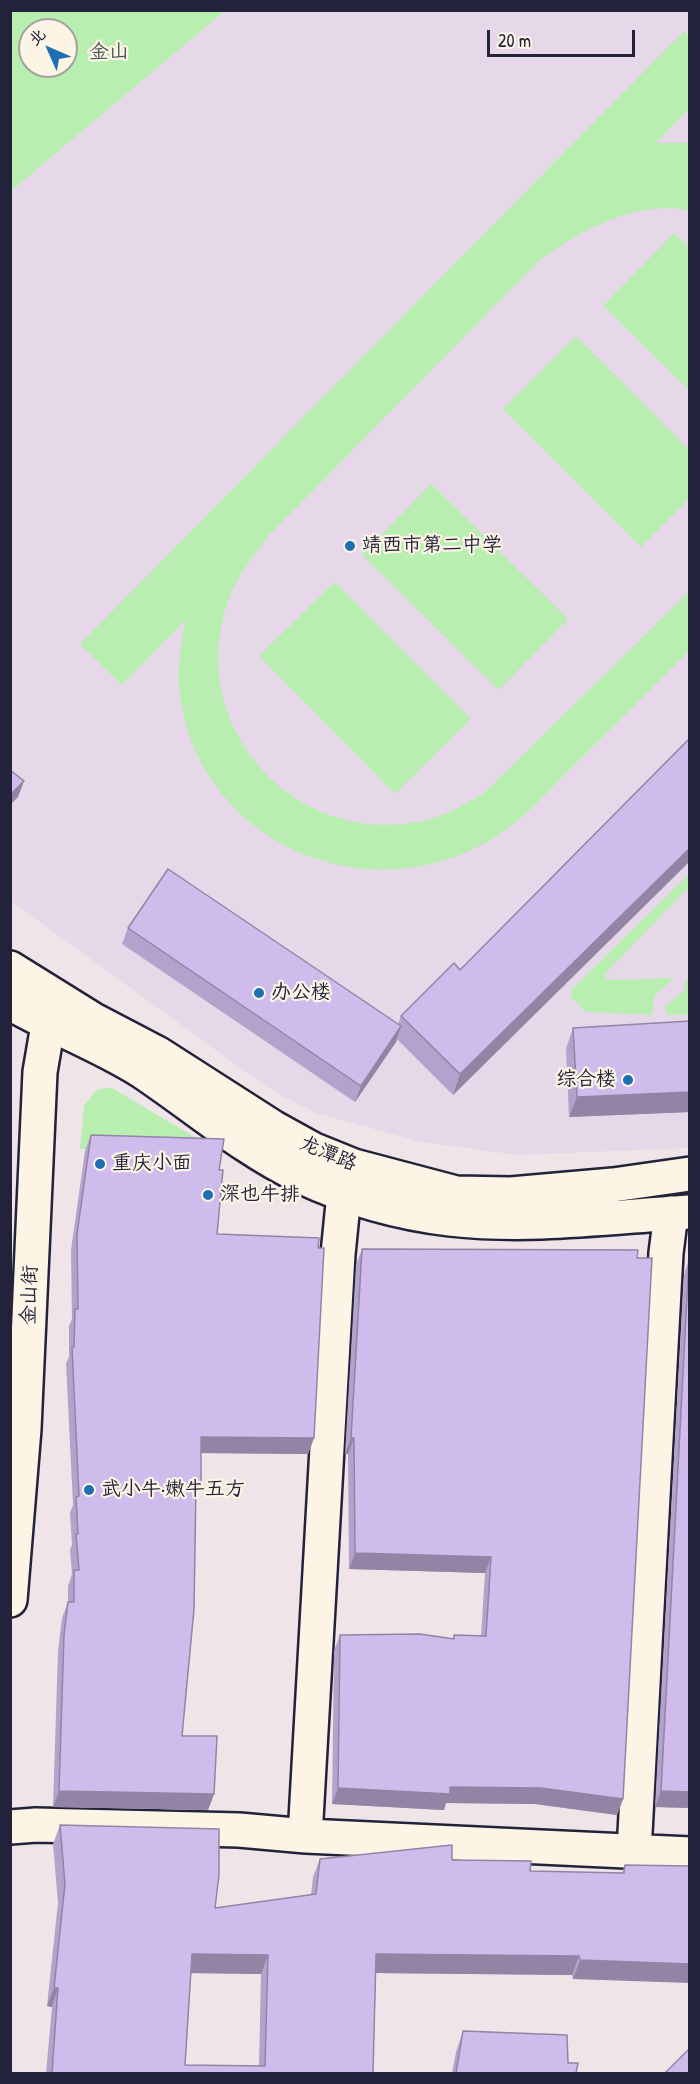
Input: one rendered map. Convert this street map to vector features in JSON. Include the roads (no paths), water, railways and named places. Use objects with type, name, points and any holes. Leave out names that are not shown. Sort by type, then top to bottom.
[{"type":"street","name":"龙潭路","points":[[10,968],[92,1019],[157,1053],[274,1128],[312,1149],[354,1166],[456,1193],[511,1194],[613,1185],[690,1174]]},
{"type":"street","name":"金山街","points":[[10,1600],[24,1429],[40,1072],[48,1025],[48,991]]},
{"type":"street","name":"龙潭路","points":[[10,1003],[48,1025],[113,1054],[260,1152],[300,1176],[344,1194],[400,1210],[470,1220],[559,1223],[680,1213]]},
{"type":"street","points":[[306,1819],[338,1254],[344,1194]]},
{"type":"street","points":[[635,1833],[666,1253],[680,1213]]},
{"type":"street","points":[[10,1809],[635,1833],[690,1833]]},
{"type":"street","points":[[10,1827],[36,1824],[239,1830],[306,1836],[690,1854]]},
{"type":"place","name":"靖西市第二中学","points":[[350,546]]},
{"type":"place","name":"办公楼","points":[[259,993]]},
{"type":"place","name":"综合楼","points":[[628,1080]]},
{"type":"place","name":"重庆小面","points":[[100,1164]]},
{"type":"place","name":"深也牛排","points":[[208,1195]]},
{"type":"place","name":"武小牛·嫩牛五方","points":[[89,1490]]},
{"type":"park label","name":"金山","points":[[109,53]]}]
